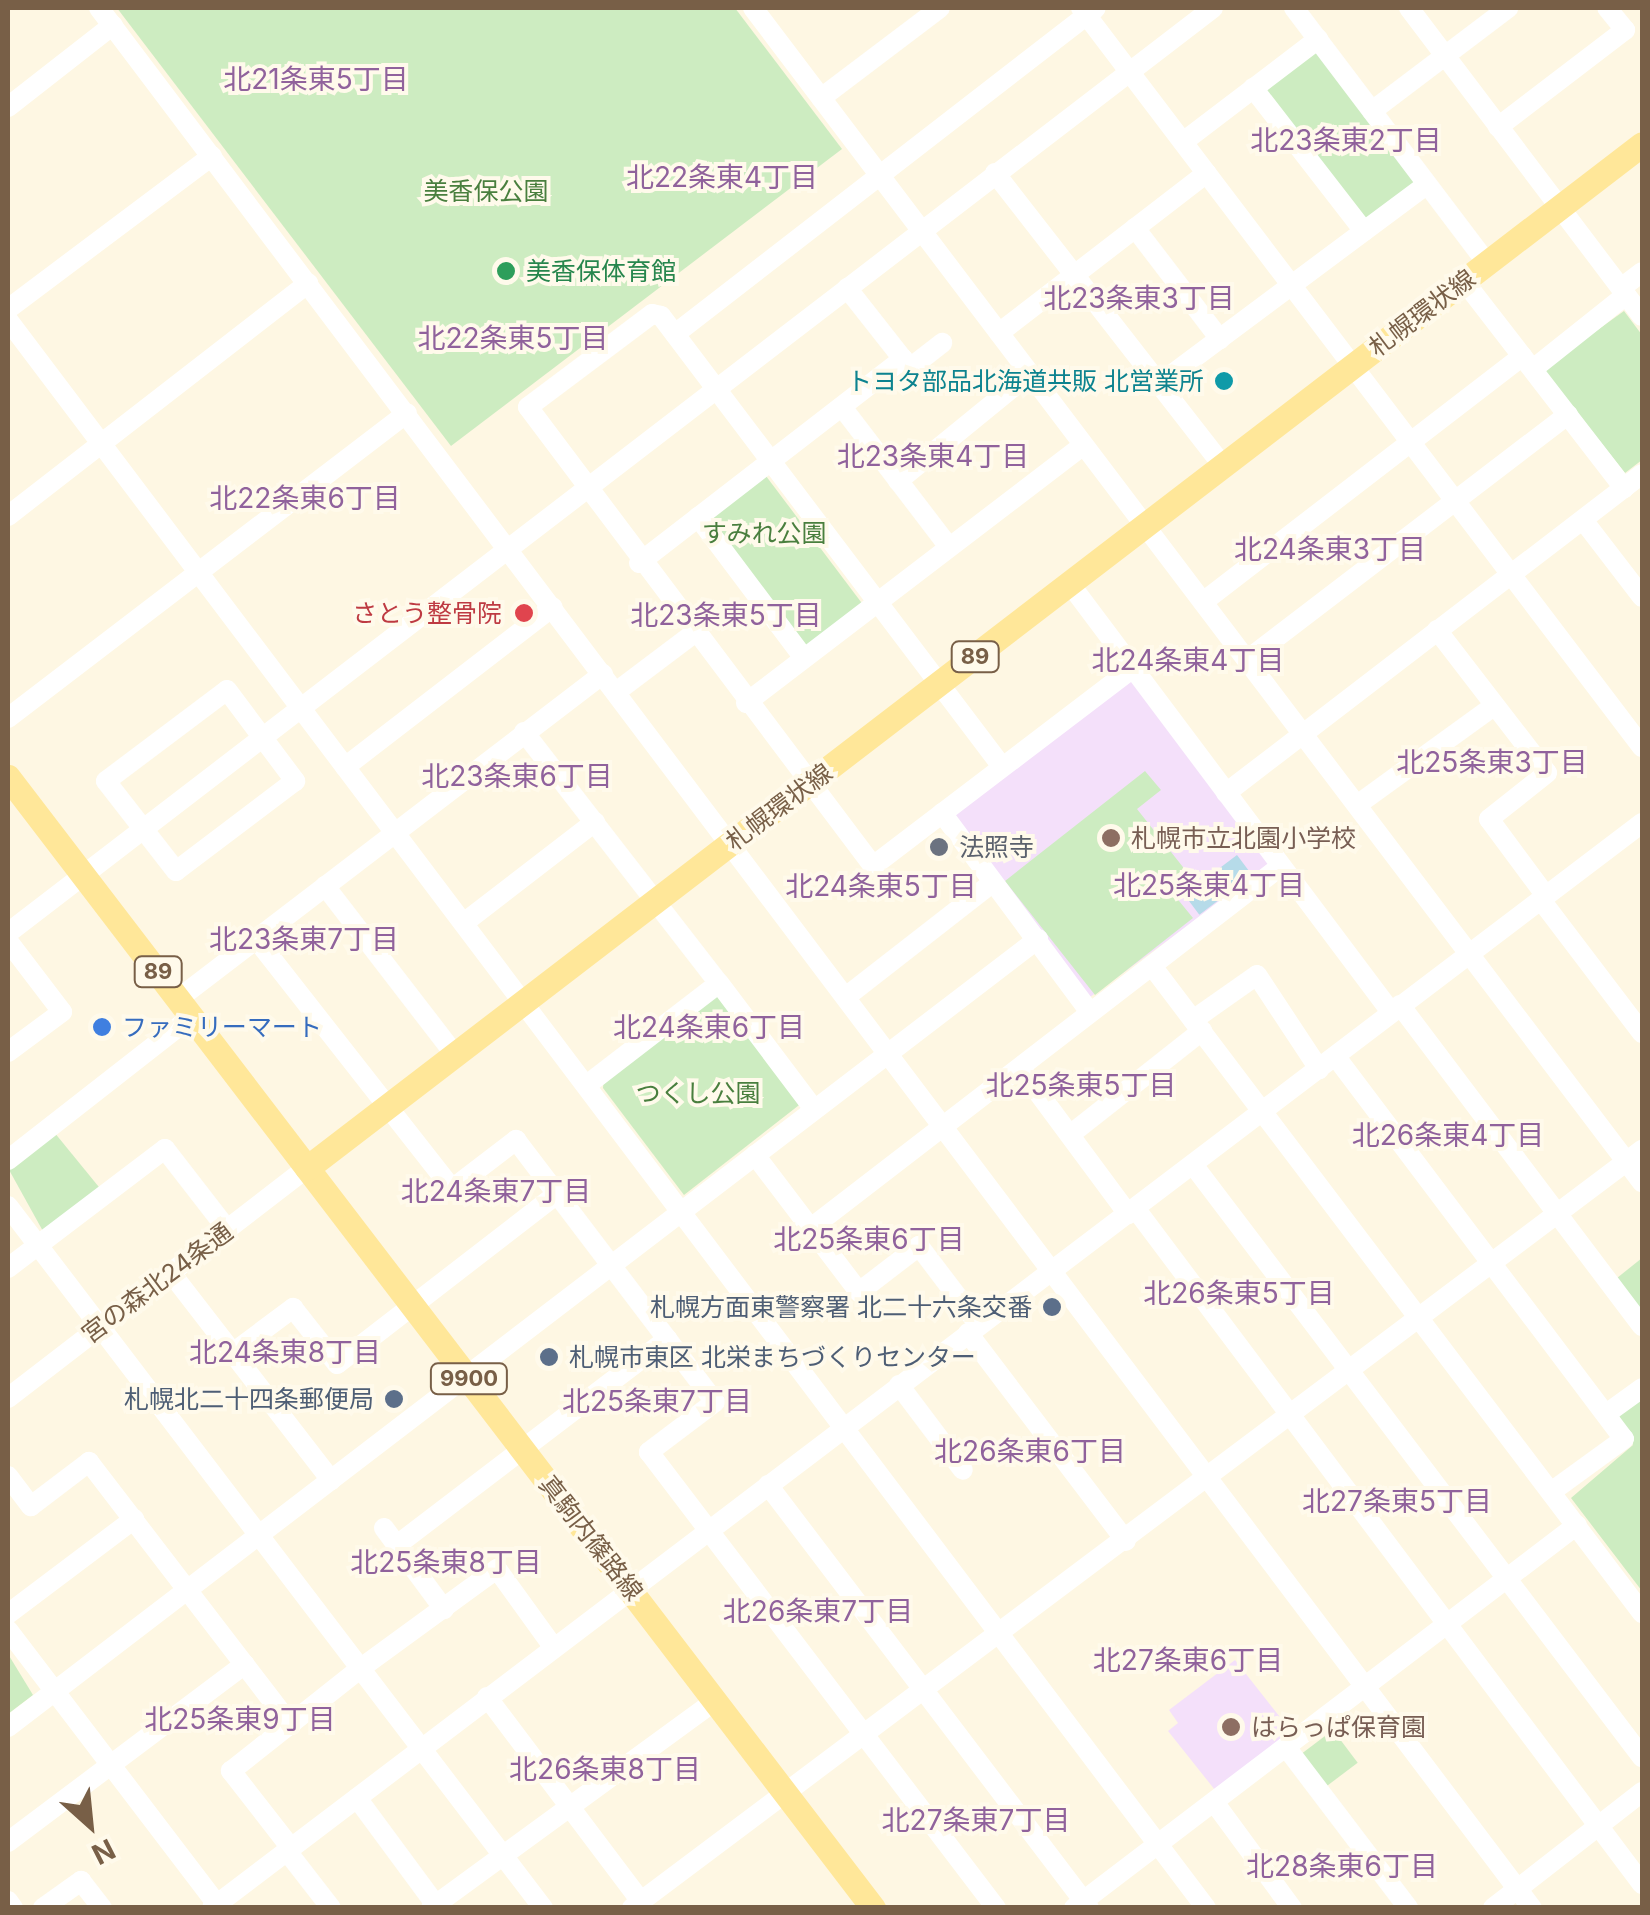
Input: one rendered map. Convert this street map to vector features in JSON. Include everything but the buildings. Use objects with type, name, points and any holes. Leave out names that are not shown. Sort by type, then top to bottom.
[{"type":"main road","name":"札幌環状線","points":[[307,1168],[1642,144]]},
{"type":"main road","name":"89","points":[[8,777],[307,1168]]},
{"type":"main road","name":"真駒内篠路線","points":[[307,1168],[873,1908]]},
{"type":"street","points":[[99,8],[1532,1908]]},
{"type":"street","points":[[754,8],[1470,953],[1635,1156],[1642,1182]]},
{"type":"street","points":[[822,98],[940,8]]},
{"type":"street","points":[[8,933],[1213,8]]},
{"type":"street","points":[[1294,8],[1487,264]]},
{"type":"street","points":[[1409,8],[1642,316]]},
{"type":"street","points":[[1372,111],[1508,8]]},
{"type":"street","points":[[1498,127],[1624,30],[1607,8]]},
{"type":"street","points":[[675,334],[1088,10],[1129,71],[1642,748]]},
{"type":"street","points":[[8,107],[113,26]]},
{"type":"street","points":[[1183,142],[1318,39]]},
{"type":"street","points":[[1254,88],[1364,231]]},
{"type":"street","points":[[8,309],[212,156]]},
{"type":"street","points":[[995,174],[1223,466]]},
{"type":"street","points":[[999,333],[1207,174]]},
{"type":"street","points":[[1159,384],[1427,184]]},
{"type":"street","points":[[1135,228],[1220,339]]},
{"type":"street","points":[[1203,602],[1410,443],[1624,292],[1642,272]]},
{"type":"street","points":[[1464,281],[1624,488]]},
{"type":"street","points":[[8,516],[308,284]]},
{"type":"street","points":[[847,288],[910,368],[942,343]]},
{"type":"street","points":[[1000,764],[675,334],[652,314],[528,407],[584,491],[806,786],[873,866],[1000,764],[1134,667]]},
{"type":"street","points":[[8,320],[1206,1908]]},
{"type":"street","points":[[638,562],[904,359]]},
{"type":"street","points":[[898,481],[1030,374]]},
{"type":"street","points":[[842,406],[949,547]]},
{"type":"street","points":[[8,718],[199,576],[407,413]]},
{"type":"street","points":[[1248,660],[1568,415]]},
{"type":"street","points":[[746,703],[1083,444]]},
{"type":"street","points":[[1226,793],[1642,474]]},
{"type":"street","points":[[698,517],[804,658]]},
{"type":"street","points":[[1582,520],[1642,594]]},
{"type":"street","points":[[1070,584],[1281,866],[1642,1326]]},
{"type":"street","points":[[345,767],[553,607]]},
{"type":"street","points":[[1438,630],[1547,774],[1489,820],[1642,1034]]},
{"type":"street","points":[[616,692],[694,634]]},
{"type":"street","points":[[8,1160],[185,1008],[257,940],[603,674]]},
{"type":"street","points":[[227,690],[295,780],[176,871],[144,828],[106,781],[227,690]]},
{"type":"street","points":[[1357,805],[1495,705]]},
{"type":"street","points":[[524,732],[814,1109]]},
{"type":"street","points":[[942,814],[1090,1012]]},
{"type":"street","points":[[465,922],[596,822]]},
{"type":"street","points":[[8,1630],[216,1906],[1642,823]]},
{"type":"street","points":[[811,1228],[1281,866]]},
{"type":"street","points":[[847,996],[992,883]]},
{"type":"street","points":[[325,886],[455,1056]]},
{"type":"street","points":[[8,1727],[1038,939]]},
{"type":"street","points":[[8,940],[62,1012],[8,1052]]},
{"type":"street","points":[[257,940],[452,1189],[516,1140],[715,1402],[649,1452],[996,1908]]},
{"type":"street","points":[[1152,966],[1642,1613]]},
{"type":"street","points":[[1071,1134],[1257,975],[1319,1070]]},
{"type":"street","points":[[588,1084],[719,983]]},
{"type":"street","points":[[1336,1057],[1624,1439],[1550,1492]]},
{"type":"street","points":[[1020,1068],[1290,1417],[1642,1884]]},
{"type":"street","points":[[8,1268],[165,1149],[227,1229]]},
{"type":"street","points":[[755,1155],[859,1292],[918,1246],[1126,1541]]},
{"type":"street","points":[[487,1697],[637,1904],[927,1693],[1635,1156]]},
{"type":"street","points":[[1194,1166],[1642,1757]]},
{"type":"street","name":"宮の森北24条通","points":[[8,1398],[307,1168]]},
{"type":"street","points":[[234,1352],[293,1308],[337,1364],[557,1194]]},
{"type":"street","points":[[8,1206],[543,1908]]},
{"type":"street","points":[[171,1273],[331,1480]]},
{"type":"street","points":[[444,1609],[390,1536],[522,1449],[667,1339]]},
{"type":"street","points":[[899,1385],[963,1470]]},
{"type":"street","points":[[1606,1414],[1642,1388]]},
{"type":"street","points":[[8,1476],[31,1506],[89,1462],[291,1725]]},
{"type":"street","points":[[768,1484],[1082,1905],[1577,1525]]},
{"type":"street","points":[[8,1614],[134,1519]]},
{"type":"street","points":[[331,1908],[232,1771],[361,1668],[497,1569],[554,1648]]},
{"type":"street","points":[[8,1842],[245,1664]]},
{"type":"street","points":[[357,1798],[435,1906],[716,1700]]},
{"type":"street","points":[[1286,1747],[1408,1908]]},
{"type":"street","points":[[1493,1908],[1642,1792]]},
{"type":"street","points":[[1214,1802],[1292,1908]]},
{"type":"street","points":[[44,1908],[81,1881],[102,1908]]},
{"type":"street","points":[[8,1901],[12,1908]]},
{"type":"shaded area","name":"札幌市立北園小学校","points":[[1132,676],[1270,866],[1087,999],[949,809]]},
{"type":"shaded area","name":"はらっぱ保育園","points":[[1235,1660],[1291,1731],[1215,1790],[1168,1731],[1178,1723],[1169,1710]]},
{"type":"green space","name":"美香保公園","points":[[117,8],[735,8],[842,149],[451,446]]},
{"type":"green space","points":[[1317,47],[1419,183],[1364,224],[1262,89]]},
{"type":"green space","points":[[1624,311],[1642,335],[1642,460],[1625,473],[1543,369]]},
{"type":"green space","name":"すみれ公園","points":[[766,476],[863,605],[806,647],[709,519]]},
{"type":"green space","points":[[1145,771],[1161,790],[1137,809],[1194,881],[1175,896],[1193,918],[1095,995],[1005,881]]},
{"type":"green space","name":"つくし公園","points":[[718,989],[803,1102],[684,1195],[603,1088],[604,1076]]},
{"type":"green space","points":[[54,1132],[103,1192],[44,1233],[8,1168]]},
{"type":"green space","points":[[1642,1258],[1642,1312],[1617,1278]]},
{"type":"green space","points":[[1642,1396],[1642,1591],[1571,1498],[1633,1445],[1618,1414]]},
{"type":"green space","points":[[8,1654],[33,1695],[8,1714]]},
{"type":"green space","points":[[1333,1730],[1358,1763],[1327,1786],[1302,1753]]},
{"type":"water","points":[[1237,855],[1252,875],[1199,915],[1184,895]]},
{"type":"place","name":"美香保体育館","points":[[506,271]]},
{"type":"place","name":"トヨタ部品北海道共販 北営業所","points":[[1224,381]]},
{"type":"place","name":"さとう整骨院","points":[[524,613]]},
{"type":"place","name":"札幌市立北園小学校","points":[[1111,838]]},
{"type":"place","name":"法照寺","points":[[939,847]]},
{"type":"place","name":"ファミリーマート","points":[[102,1027]]},
{"type":"place","name":"札幌方面東警察署 北二十六条交番","points":[[1052,1307]]},
{"type":"place","name":"札幌市東区 北栄まちづくりセンター","points":[[549,1357]]},
{"type":"place","name":"札幌北二十四条郵便局","points":[[394,1399]]},
{"type":"place","name":"はらっぱ保育園","points":[[1231,1727]]},
{"type":"district","name":"北21条東5丁目","points":[[316,79]]},
{"type":"district","name":"北23条東2丁目","points":[[1346,140]]},
{"type":"district","name":"北22条東4丁目","points":[[722,177]]},
{"type":"district","name":"北23条東3丁目","points":[[1139,298]]},
{"type":"district","name":"北22条東5丁目","points":[[513,338]]},
{"type":"district","name":"北23条東4丁目","points":[[933,456]]},
{"type":"district","name":"北22条東6丁目","points":[[305,498]]},
{"type":"district","name":"北24条東3丁目","points":[[1330,549]]},
{"type":"district","name":"北23条東5丁目","points":[[726,615]]},
{"type":"district","name":"北24条東4丁目","points":[[1188,660]]},
{"type":"district","name":"北25条東3丁目","points":[[1492,762]]},
{"type":"district","name":"北23条東6丁目","points":[[517,776]]},
{"type":"district","name":"北25条東4丁目","points":[[1209,885]]},
{"type":"district","name":"北24条東5丁目","points":[[881,886]]},
{"type":"district","name":"北23条東7丁目","points":[[304,939]]},
{"type":"district","name":"北24条東6丁目","points":[[709,1027]]},
{"type":"district","name":"北25条東5丁目","points":[[1081,1085]]},
{"type":"district","name":"北26条東4丁目","points":[[1448,1135]]},
{"type":"district","name":"北24条東7丁目","points":[[496,1191]]},
{"type":"district","name":"北25条東6丁目","points":[[869,1239]]},
{"type":"district","name":"北26条東5丁目","points":[[1239,1293]]},
{"type":"district","name":"北24条東8丁目","points":[[285,1352]]},
{"type":"district","name":"北25条東7丁目","points":[[657,1401]]},
{"type":"district","name":"北26条東6丁目","points":[[1030,1451]]},
{"type":"district","name":"北27条東5丁目","points":[[1397,1501]]},
{"type":"district","name":"北25条東8丁目","points":[[446,1562]]},
{"type":"district","name":"北26条東7丁目","points":[[818,1611]]},
{"type":"district","name":"北27条東6丁目","points":[[1188,1660]]},
{"type":"district","name":"北25条東9丁目","points":[[240,1719]]},
{"type":"district","name":"北26条東8丁目","points":[[605,1769]]},
{"type":"district","name":"北27条東7丁目","points":[[976,1820]]},
{"type":"district","name":"北28条東6丁目","points":[[1342,1866]]}]
